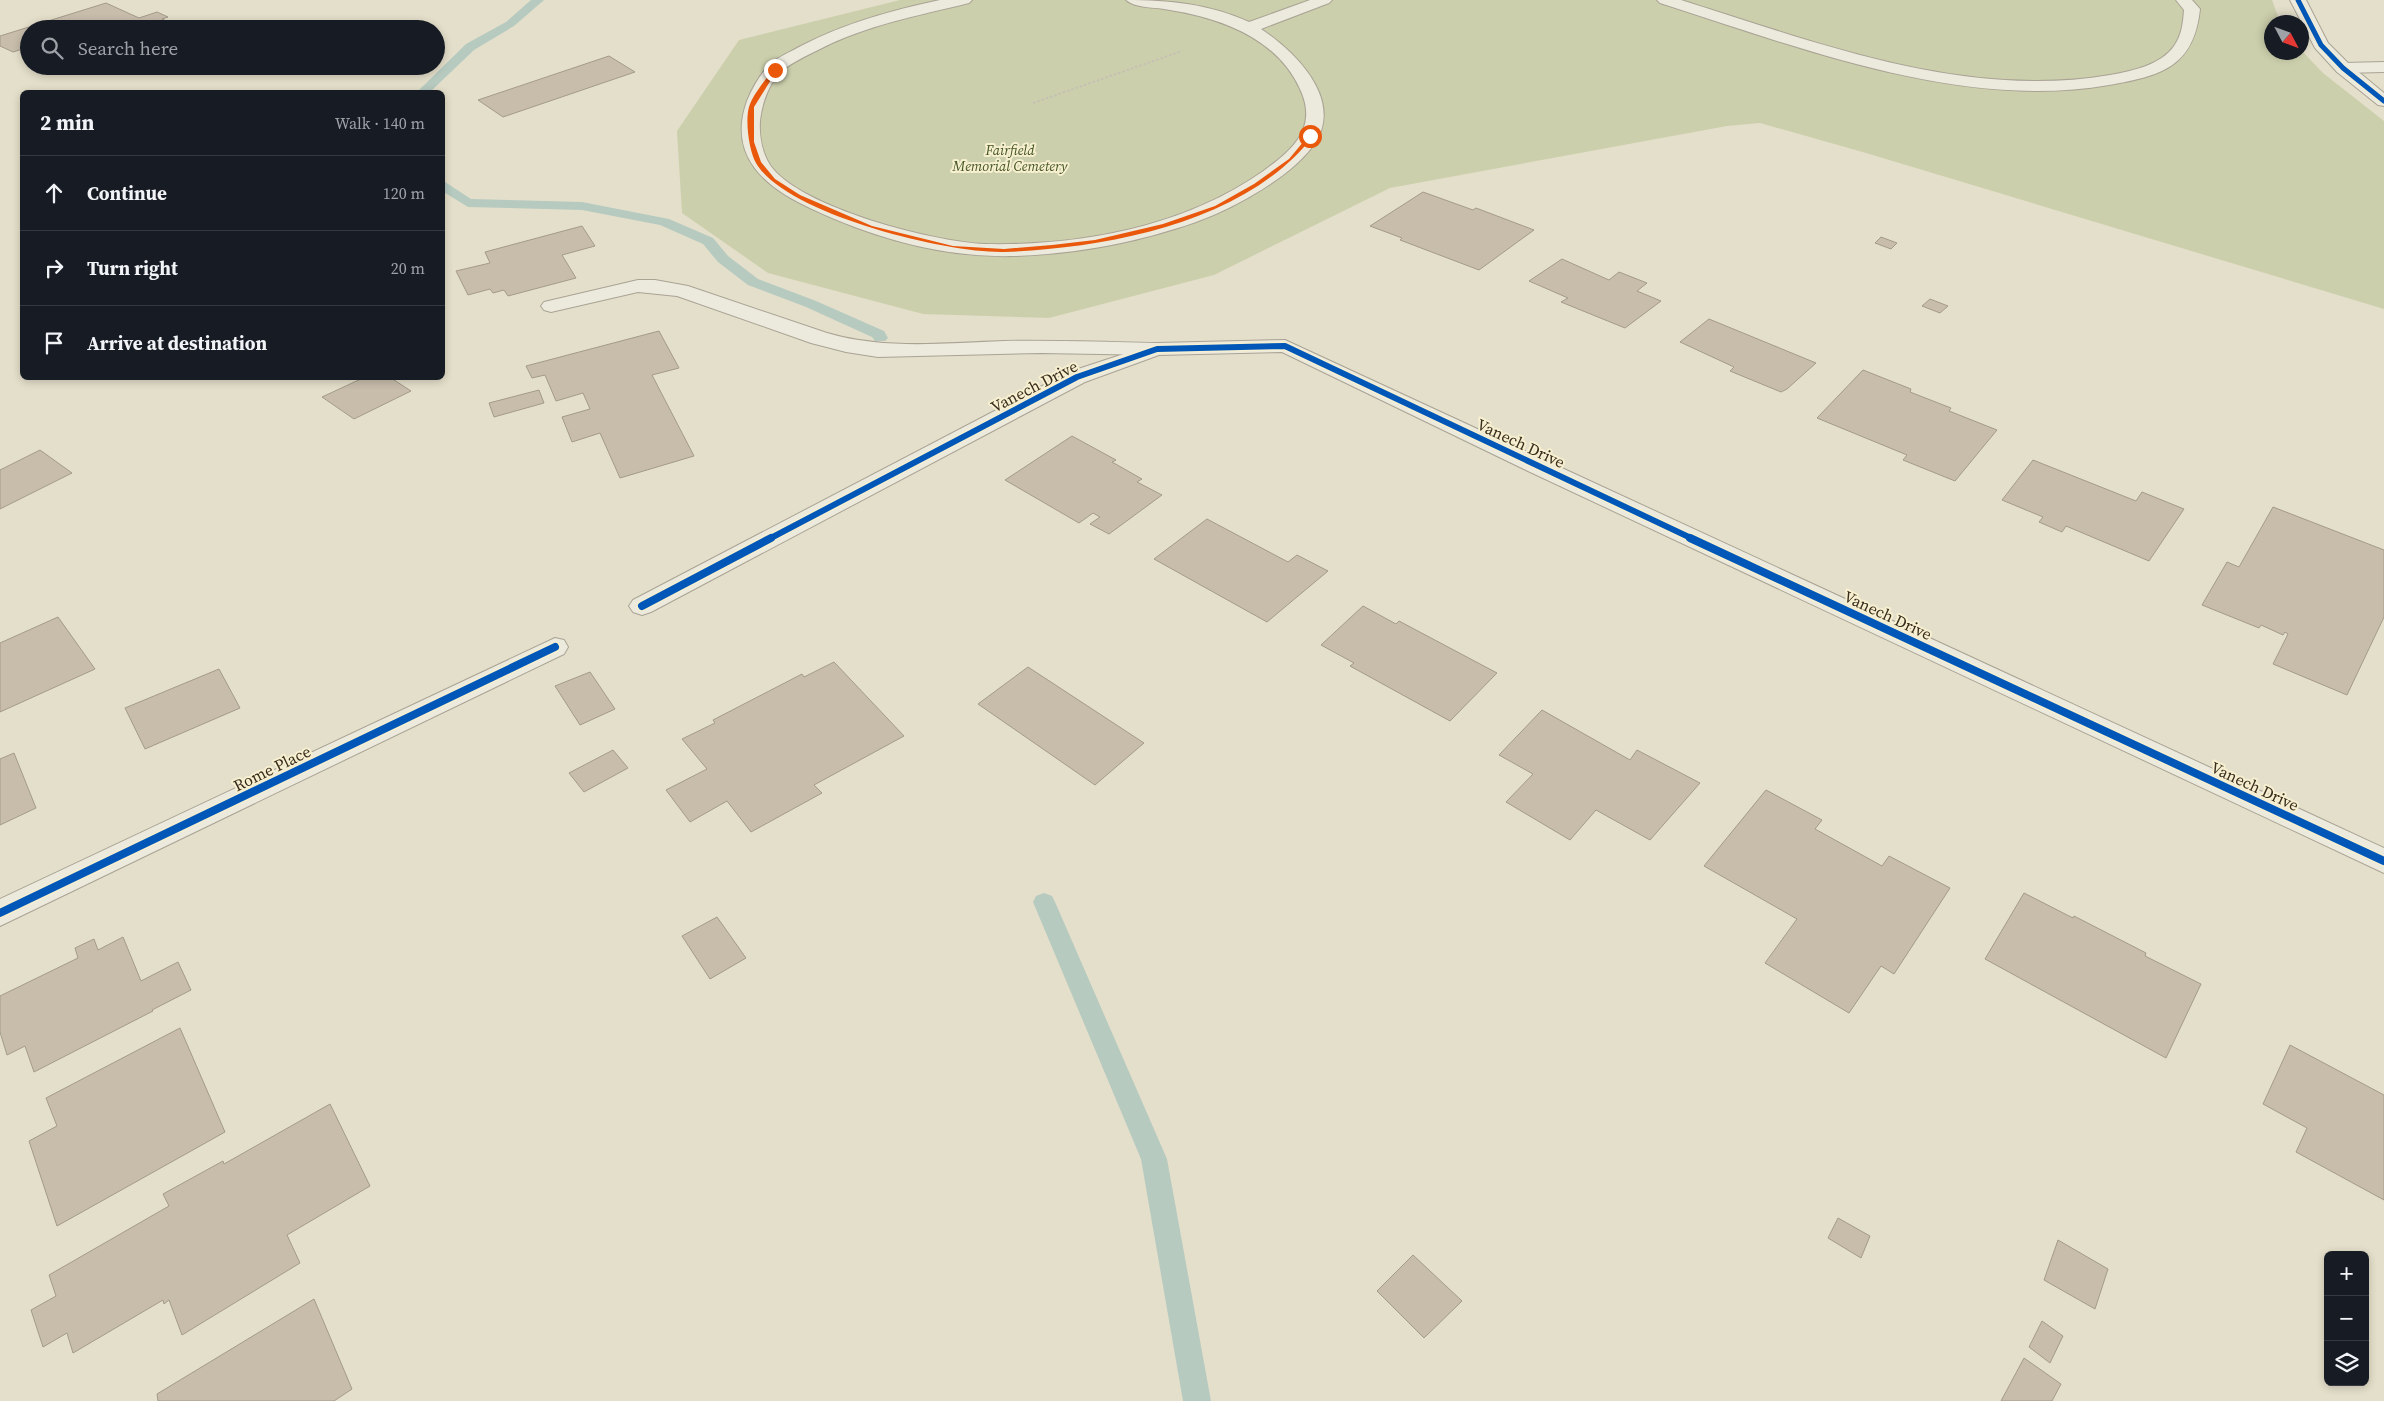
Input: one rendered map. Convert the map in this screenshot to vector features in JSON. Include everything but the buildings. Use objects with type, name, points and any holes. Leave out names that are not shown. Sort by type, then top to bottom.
[{"type":"street","points":[[964,0],[907,12],[850,29],[797,54],[775,70],[752,107],[751,142],[758,162],[774,180],[798,196],[835,214],[898,236],[953,247],[1004,250],[1095,241],[1164,225],[1217,207],[1256,185],[1291,160],[1310,136],[1315,116],[1311,91],[1295,66],[1276,45],[1251,27],[1229,19],[1134,0]]},
{"type":"street","points":[[1251,27],[1324,0]]},
{"type":"street","points":[[1665,0],[1830,50],[1944,79],[1999,86],[2056,86],[2106,81],[2152,70],[2180,53],[2191,30],[2192,9],[2184,0]]},
{"type":"street","points":[[2298,0],[2321,45],[2344,68],[2384,101]]},
{"type":"street","points":[[2344,68],[2384,67]]},
{"type":"street","points":[[551,306],[638,286],[655,286],[681,290],[846,346],[878,350],[1041,347],[1157,349]]},
{"type":"street","name":"Vanech Drive","points":[[642,606],[1077,377],[1157,349],[1285,346],[2384,861]]},
{"type":"street","name":"Rome Place","points":[[0,913],[555,647]]},
{"type":"path","points":[[1033,103],[1251,27]]},
{"type":"green space","name":"Fairfield Memorial Cemetery","points":[[900,0],[2272,0],[2277,15],[2264,15],[2264,60],[2309,60],[2309,58],[2323,73],[2384,121],[2384,309],[1866,153],[1760,123],[1727,126],[1390,188],[1214,275],[1049,318],[923,314],[768,273],[682,213],[677,131],[739,40]]},
{"type":"waterway","points":[[445,71],[470,47],[510,24],[538,0]]},
{"type":"waterway","points":[[425,90],[441,75]]},
{"type":"waterway","points":[[445,186],[468,203],[582,206],[664,222],[708,241],[723,259],[753,282],[811,304],[879,334],[880,338]]},
{"type":"waterway","points":[[1044,902],[1154,1159],[1197,1401]]},
{"type":"cycle path","points":[[2298,0],[2321,45],[2343,68],[2384,101]]},
{"type":"cycle path","points":[[642,606],[1077,377],[1157,349],[1285,346],[1536,466],[2384,861]]},
{"type":"cycle path","points":[[0,913],[555,647]]},
{"type":"route","points":[[775,70],[752,107],[751,122],[751,142],[758,162],[774,180],[798,196],[835,214],[898,236],[953,247],[1004,250],[1052,246],[1095,241],[1164,225],[1217,207],[1256,185],[1291,160],[1310,136]]}]
